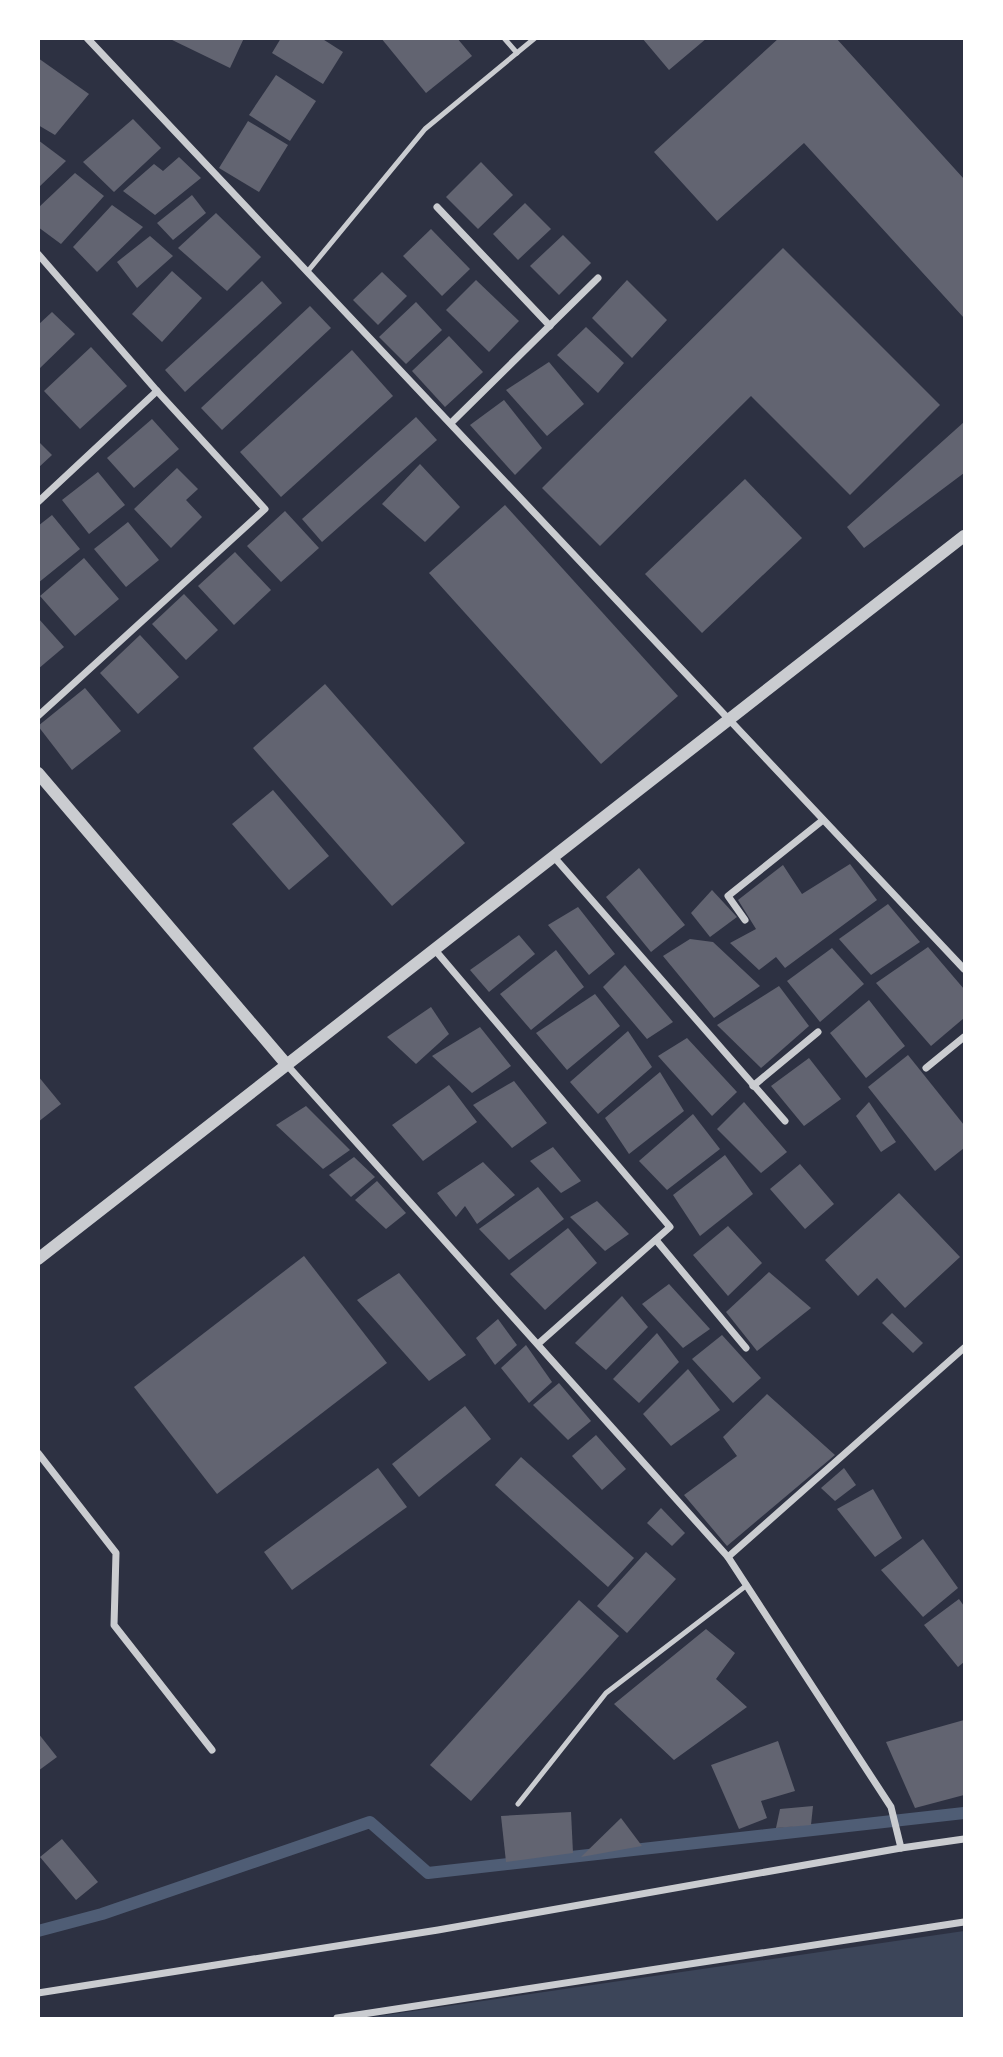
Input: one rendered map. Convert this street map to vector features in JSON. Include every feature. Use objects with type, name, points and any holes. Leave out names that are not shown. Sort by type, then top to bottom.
[{"type":"street","points":[[87,38],[964,969]]},
{"type":"street","points":[[437,206],[550,326]]},
{"type":"street","points":[[38,254],[157,391],[265,509],[38,716]]},
{"type":"street","points":[[451,424],[598,278]]},
{"type":"street","points":[[38,502],[157,391]]},
{"type":"street","points":[[38,1259],[964,536]]},
{"type":"street","points":[[38,773],[287,1065],[729,1557],[891,1807],[901,1848]]},
{"type":"street","points":[[745,920],[728,896],[823,820]]},
{"type":"street","points":[[554,857],[785,1121]]},
{"type":"street","points":[[435,950],[670,1227],[538,1344]]},
{"type":"street","points":[[753,1086],[818,1032]]},
{"type":"street","points":[[926,1068],[964,1037]]},
{"type":"street","points":[[656,1240],[746,1348]]},
{"type":"street","points":[[729,1557],[964,1348]]},
{"type":"street","points":[[38,1453],[116,1553],[114,1625],[212,1750]]},
{"type":"street","points":[[38,1993],[438,1930],[964,1839]]},
{"type":"street","points":[[337,2018],[964,1922]]},
{"type":"lane","points":[[504,38],[517,53]]},
{"type":"lane","points":[[308,271],[425,129],[535,38]]},
{"type":"lane","points":[[518,1804],[606,1693],[747,1585]]},
{"type":"shaded area","points":[[964,1931],[964,2018],[366,2018]]},
{"type":"building","points":[[168,38],[244,38],[230,68]]},
{"type":"building","points":[[281,38],[321,38],[343,52],[323,84],[272,53]]},
{"type":"building","points":[[381,38],[457,38],[472,56],[426,93]]},
{"type":"building","points":[[642,38],[707,38],[669,70]]},
{"type":"building","points":[[779,38],[836,38],[964,179],[964,318],[804,143],[717,221],[654,152]]},
{"type":"building","points":[[38,58],[89,94],[55,135],[38,125]]},
{"type":"building","points":[[276,75],[316,101],[290,141],[249,115]]},
{"type":"building","points":[[133,119],[161,148],[114,192],[83,162]]},
{"type":"building","points":[[248,121],[288,145],[259,192],[219,168]]},
{"type":"building","points":[[38,140],[66,161],[38,188]]},
{"type":"building","points":[[179,157],[201,178],[155,215],[123,191],[154,164],[163,171]]},
{"type":"building","points":[[481,162],[513,195],[478,229],[446,197]]},
{"type":"building","points":[[75,173],[104,196],[61,244],[38,227],[38,208]]},
{"type":"building","points":[[192,195],[206,213],[173,240],[157,223]]},
{"type":"building","points":[[525,203],[551,229],[518,260],[493,234]]},
{"type":"building","points":[[112,205],[143,227],[97,272],[73,247]]},
{"type":"building","points":[[216,213],[261,257],[227,291],[178,248]]},
{"type":"building","points":[[431,229],[470,269],[442,296],[403,256]]},
{"type":"building","points":[[563,235],[591,263],[559,295],[530,266]]},
{"type":"building","points":[[150,236],[173,256],[137,288],[117,262]]},
{"type":"building","points":[[783,248],[940,405],[850,495],[751,396],[600,546],[542,488]]},
{"type":"building","points":[[172,271],[202,298],[162,342],[132,314]]},
{"type":"building","points":[[382,272],[407,296],[378,325],[353,300]]},
{"type":"building","points":[[476,280],[519,321],[489,352],[446,310]]},
{"type":"building","points":[[627,280],[667,320],[632,358],[592,318]]},
{"type":"building","points":[[262,281],[282,303],[185,392],[165,370]]},
{"type":"building","points":[[416,302],[442,330],[406,364],[379,337]]},
{"type":"building","points":[[310,306],[331,328],[222,430],[201,408]]},
{"type":"building","points":[[52,312],[75,334],[38,370],[38,325]]},
{"type":"building","points":[[586,327],[624,363],[598,393],[557,355]]},
{"type":"building","points":[[449,336],[483,372],[445,407],[412,371]]},
{"type":"building","points":[[91,347],[127,386],[80,429],[44,391]]},
{"type":"building","points":[[352,350],[393,396],[281,497],[240,452]]},
{"type":"building","points":[[549,362],[584,404],[547,436],[506,390]]},
{"type":"building","points":[[504,400],[542,448],[515,475],[470,425]]},
{"type":"building","points":[[416,417],[437,440],[322,542],[302,519]]},
{"type":"building","points":[[152,419],[179,449],[134,488],[107,458]]},
{"type":"building","points":[[964,422],[964,473],[864,548],[847,527]]},
{"type":"building","points":[[38,441],[52,455],[38,468]]},
{"type":"building","points":[[420,464],[460,507],[425,542],[382,504]]},
{"type":"building","points":[[177,468],[198,489],[186,500],[202,517],[171,548],[134,509]]},
{"type":"building","points":[[98,472],[125,505],[89,534],[62,500]]},
{"type":"building","points":[[745,479],[802,538],[702,633],[645,574]]},
{"type":"building","points":[[505,505],[678,696],[601,764],[429,573]]},
{"type":"building","points":[[285,511],[319,548],[281,582],[247,546]]},
{"type":"building","points":[[52,515],[80,549],[38,583],[38,526]]},
{"type":"building","points":[[128,522],[159,560],[126,587],[94,549]]},
{"type":"building","points":[[235,552],[271,590],[234,625],[198,586]]},
{"type":"building","points":[[84,558],[119,599],[75,636],[40,596]]},
{"type":"building","points":[[184,594],[218,630],[186,660],[152,624]]},
{"type":"building","points":[[38,618],[64,647],[38,669]]},
{"type":"building","points":[[140,635],[179,677],[138,714],[100,673]]},
{"type":"building","points":[[325,684],[465,843],[392,906],[253,748]]},
{"type":"building","points":[[85,688],[121,731],[72,770],[38,726]]},
{"type":"building","points":[[273,790],[329,856],[289,890],[232,824]]},
{"type":"building","points":[[850,864],[877,900],[785,968],[776,957],[759,970],[730,943],[756,929],[738,900],[783,865],[802,894]]},
{"type":"building","points":[[639,868],[685,925],[651,952],[606,897]]},
{"type":"building","points":[[712,890],[737,917],[710,937],[691,913]]},
{"type":"building","points":[[888,904],[920,942],[871,975],[839,939]]},
{"type":"building","points":[[578,907],[615,954],[589,975],[548,925]]},
{"type":"building","points":[[519,935],[535,954],[489,992],[470,970]]},
{"type":"building","points":[[690,939],[713,942],[760,986],[714,1018],[663,956]]},
{"type":"building","points":[[928,947],[964,989],[964,1018],[931,1046],[876,983]]},
{"type":"building","points":[[832,948],[864,984],[820,1022],[787,981]]},
{"type":"building","points":[[556,950],[584,987],[531,1030],[500,994]]},
{"type":"building","points":[[625,965],[673,1022],[647,1039],[603,987]]},
{"type":"building","points":[[779,986],[809,1026],[761,1068],[717,1025]]},
{"type":"building","points":[[595,994],[620,1026],[567,1070],[536,1033]]},
{"type":"building","points":[[869,1000],[905,1046],[866,1078],[830,1033]]},
{"type":"building","points":[[431,1007],[449,1034],[416,1064],[387,1037]]},
{"type":"building","points":[[480,1027],[511,1066],[472,1093],[432,1056]]},
{"type":"building","points":[[628,1031],[652,1067],[598,1114],[570,1082]]},
{"type":"building","points":[[687,1038],[737,1092],[712,1116],[658,1056]]},
{"type":"building","points":[[908,1055],[964,1125],[964,1148],[935,1171],[868,1087]]},
{"type":"building","points":[[809,1058],[841,1099],[804,1126],[771,1086]]},
{"type":"building","points":[[660,1072],[684,1111],[629,1154],[605,1118]]},
{"type":"building","points":[[38,1076],[61,1104],[38,1122]]},
{"type":"building","points":[[514,1081],[547,1123],[512,1148],[473,1105]]},
{"type":"building","points":[[449,1085],[477,1122],[423,1161],[392,1125]]},
{"type":"building","points":[[744,1102],[787,1152],[761,1173],[717,1129]]},
{"type":"building","points":[[869,1102],[896,1142],[881,1152],[856,1116]]},
{"type":"building","points":[[306,1106],[350,1150],[323,1169],[276,1125]]},
{"type":"building","points":[[693,1114],[720,1149],[667,1190],[639,1161]]},
{"type":"building","points":[[553,1147],[581,1181],[561,1193],[530,1161]]},
{"type":"building","points":[[725,1155],[753,1194],[700,1236],[673,1195]]},
{"type":"building","points":[[354,1157],[375,1177],[351,1197],[329,1175]]},
{"type":"building","points":[[483,1162],[515,1195],[477,1224],[465,1206],[456,1217],[437,1193]]},
{"type":"building","points":[[800,1164],[834,1204],[805,1229],[770,1189]]},
{"type":"building","points":[[377,1181],[406,1213],[386,1229],[355,1200]]},
{"type":"building","points":[[538,1187],[564,1219],[509,1260],[479,1229]]},
{"type":"building","points":[[899,1193],[960,1257],[905,1308],[877,1278],[858,1296],[825,1260]]},
{"type":"building","points":[[597,1201],[629,1234],[605,1251],[570,1217]]},
{"type":"building","points":[[728,1226],[762,1263],[728,1296],[693,1255]]},
{"type":"building","points":[[568,1228],[597,1263],[545,1310],[510,1274]]},
{"type":"building","points":[[304,1256],[387,1363],[217,1494],[134,1387]]},
{"type":"building","points":[[769,1272],[811,1308],[757,1351],[726,1312]]},
{"type":"building","points":[[399,1273],[466,1355],[429,1381],[357,1300]]},
{"type":"building","points":[[669,1284],[710,1329],[683,1348],[642,1304]]},
{"type":"building","points":[[622,1296],[648,1327],[606,1370],[575,1343]]},
{"type":"building","points":[[892,1313],[923,1343],[913,1353],[882,1323]]},
{"type":"building","points":[[498,1319],[517,1345],[495,1365],[476,1338]]},
{"type":"building","points":[[657,1333],[679,1362],[639,1403],[613,1379]]},
{"type":"building","points":[[722,1335],[761,1378],[733,1403],[692,1359]]},
{"type":"building","points":[[526,1345],[552,1382],[529,1403],[501,1368]]},
{"type":"building","points":[[688,1369],[720,1410],[671,1446],[643,1414]]},
{"type":"building","points":[[559,1383],[591,1421],[568,1440],[533,1405]]},
{"type":"building","points":[[767,1394],[835,1455],[727,1546],[684,1495],[737,1456],[723,1437]]},
{"type":"building","points":[[465,1406],[491,1439],[419,1497],[392,1464]]},
{"type":"building","points":[[596,1435],[626,1469],[602,1490],[572,1456]]},
{"type":"building","points":[[521,1457],[634,1558],[608,1587],[495,1485]]},
{"type":"building","points":[[378,1468],[407,1507],[292,1590],[264,1552]]},
{"type":"building","points":[[844,1468],[856,1485],[835,1501],[821,1488]]},
{"type":"building","points":[[873,1489],[902,1538],[875,1557],[837,1509]]},
{"type":"building","points":[[661,1508],[685,1533],[672,1546],[647,1523]]},
{"type":"building","points":[[923,1539],[958,1588],[923,1617],[881,1570]]},
{"type":"building","points":[[646,1552],[676,1579],[627,1633],[597,1606]]},
{"type":"building","points":[[959,1599],[964,1606],[964,1662],[958,1667],[924,1625]]},
{"type":"building","points":[[579,1600],[619,1636],[471,1801],[430,1765]]},
{"type":"building","points":[[706,1629],[735,1653],[716,1679],[747,1707],[674,1760],[614,1704]]},
{"type":"building","points":[[964,1720],[964,1795],[915,1808],[886,1742]]},
{"type":"building","points":[[38,1733],[57,1757],[38,1771]]},
{"type":"building","points":[[778,1741],[795,1791],[761,1801],[767,1818],[739,1829],[711,1765]]},
{"type":"building","points":[[813,1806],[811,1825],[776,1828],[780,1809]]},
{"type":"building","points":[[571,1812],[573,1853],[506,1862],[501,1816]]},
{"type":"building","points":[[621,1818],[642,1846],[581,1857]]},
{"type":"building","points":[[62,1839],[98,1882],[76,1900],[40,1857]]},
{"type":"waterway","points":[[38,1931],[102,1914],[370,1822],[428,1873],[964,1813]]}]
